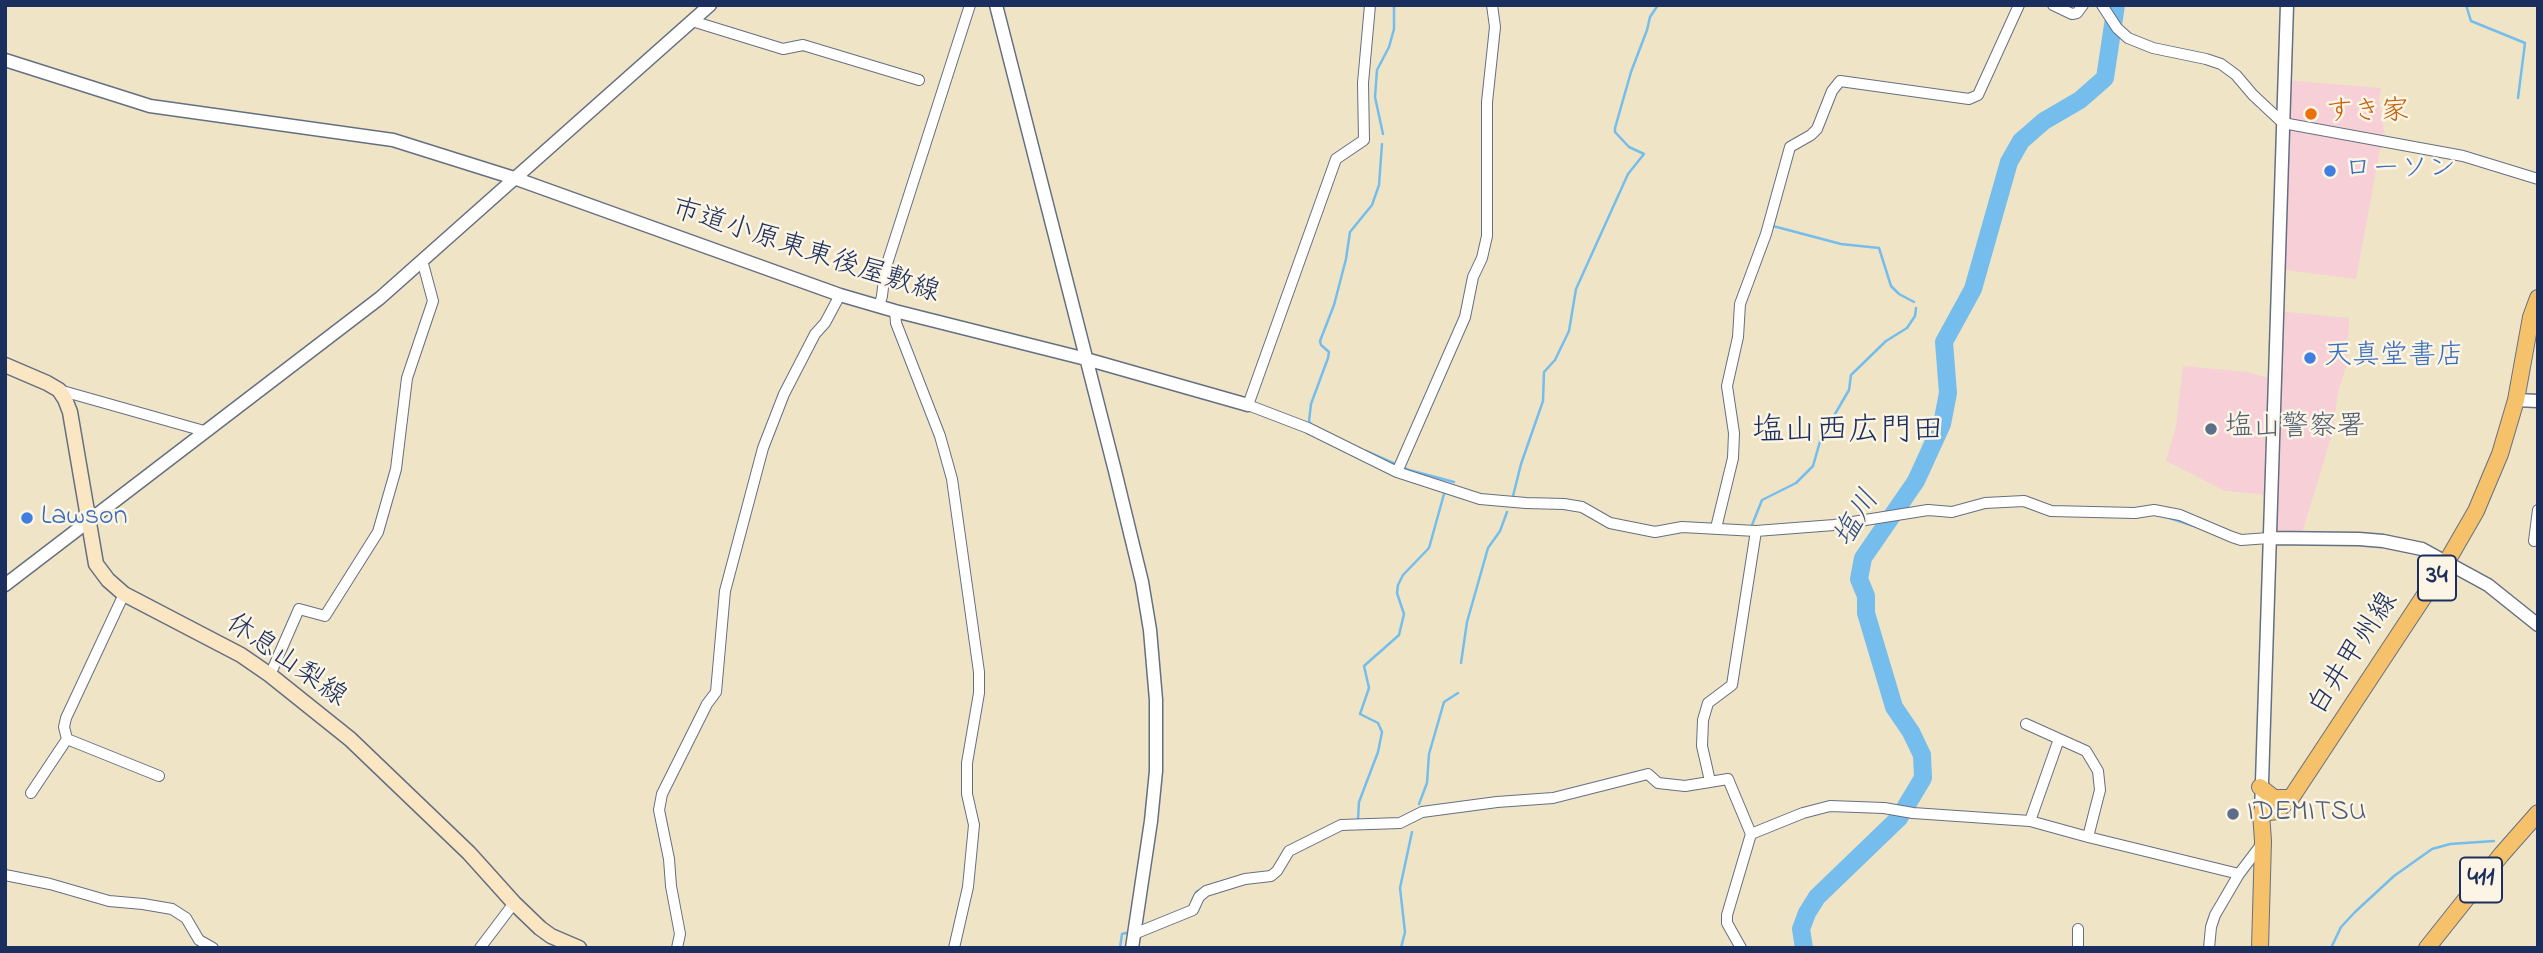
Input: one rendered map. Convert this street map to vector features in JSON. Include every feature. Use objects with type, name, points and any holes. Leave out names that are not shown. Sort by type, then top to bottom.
[{"type":"main road","name":"白井甲州線","points":[[2261,813],[2277,811],[2291,798],[2446,563],[2500,454],[2516,400],[2531,317],[2538,298]]},
{"type":"main road","points":[[5,365],[59,390]]},
{"type":"main road","name":"休息山梨線","points":[[59,390],[69,412],[96,564],[108,580],[124,594],[241,655],[270,675],[350,739],[469,853],[514,903],[551,936],[579,948]]},
{"type":"main road","points":[[2260,787],[2274,798],[2291,798]]},
{"type":"main road","points":[[2260,948],[2263,841],[2261,813]]},
{"type":"main road","name":"411","points":[[2430,947],[2501,855],[2538,814]]},
{"type":"street","points":[[5,585],[380,298],[710,5]]},
{"type":"street","points":[[879,307],[883,296],[885,270],[899,224],[971,5]]},
{"type":"street","points":[[996,5],[1142,582],[1154,664],[1157,743],[1155,790],[1133,941]]},
{"type":"street","points":[[1370,5],[1363,83],[1364,140],[1336,159],[1248,405],[1480,499],[1564,504],[1582,508],[1610,523],[1655,532],[1682,527],[1756,531],[1834,525],[1928,510],[1952,512],[1985,503],[2024,501],[2051,510],[2135,513],[2154,510],[2199,522],[2241,540],[2269,538],[2383,541],[2421,549],[2488,585],[2538,625]]},
{"type":"street","points":[[1399,468],[1465,317],[1487,236],[1487,102],[1495,27],[1492,5]]},
{"type":"street","points":[[1716,528],[1733,457],[1734,433],[1727,386],[1738,337],[1740,304],[1766,234],[1790,147],[1817,129],[1832,91],[1840,81],[1969,99],[1978,96],[2019,5]]},
{"type":"street","points":[[2053,5],[2072,14],[2083,5]]},
{"type":"street","points":[[2261,813],[2287,5]]},
{"type":"street","points":[[2104,8],[2117,28],[2128,38],[2152,48],[2221,64],[2236,75],[2253,96],[2283,123],[2463,156],[2538,180]]},
{"type":"street","points":[[692,22],[783,49],[803,45],[919,80]]},
{"type":"street","name":"市道小原東東後屋敷線","points":[[5,60],[150,106],[393,140],[514,178],[839,295],[1086,359],[1248,405]]},
{"type":"street","points":[[270,675],[299,609],[325,616],[378,532],[396,469],[407,378],[433,301],[422,260]]},
{"type":"street","points":[[677,948],[680,934],[671,886],[670,859],[659,810],[660,802],[692,733],[716,692],[725,591],[763,448],[784,394],[839,295]]},
{"type":"street","points":[[895,311],[896,323],[940,436],[952,479],[979,672],[979,693],[967,763],[967,794],[974,825],[968,887],[954,948]]},
{"type":"street","points":[[59,390],[204,431]]},
{"type":"street","points":[[2516,400],[2538,401]]},
{"type":"street","points":[[2534,541],[2538,510]]},
{"type":"street","points":[[1710,781],[1702,746],[1703,720],[1708,704],[1732,685],[1756,531]]},
{"type":"street","points":[[31,793],[67,739],[64,727],[66,718],[124,594]]},
{"type":"street","points":[[2026,724],[2086,751],[2098,771],[2100,790],[2088,837]]},
{"type":"street","points":[[67,739],[159,776]]},
{"type":"street","points":[[2031,821],[2059,739]]},
{"type":"street","points":[[1133,941],[1193,910],[1199,897],[1206,891],[1245,879],[1271,876],[1289,851],[1341,825],[1400,823],[1422,812],[1553,798],[1648,774],[1658,783],[1685,786],[1728,779],[1751,834],[1727,915],[1727,923],[1741,948]]},
{"type":"street","points":[[1751,834],[1803,813],[1830,806],[1884,808],[1913,813],[2031,821],[2239,874]]},
{"type":"street","points":[[2209,948],[2215,915],[2239,874],[2263,841]]},
{"type":"street","points":[[5,875],[50,884],[109,901],[172,909],[186,918],[199,940],[208,947]]},
{"type":"street","points":[[480,948],[514,903]]},
{"type":"street","points":[[2078,929],[2078,948]]},
{"type":"shaded area","points":[[2285,80],[2381,88],[2379,101],[2386,142],[2380,150],[2356,279],[2278,269]]},
{"type":"shaded area","points":[[2277,311],[2349,318],[2347,364],[2338,392],[2333,431],[2300,540],[2269,538],[2270,495],[2225,491],[2166,461],[2176,426],[2183,366],[2247,372],[2274,379]]},
{"type":"waterway","points":[[1383,134],[1375,97],[1377,70],[1389,47],[1394,29],[1394,5]]},
{"type":"waterway","points":[[1513,496],[1543,401],[1544,372],[1555,360],[1569,331],[1576,289],[1628,174],[1644,154],[1629,147],[1615,132],[1615,128],[1650,17],[1658,5]]},
{"type":"waterway","name":"塩川","points":[[1804,948],[1801,929],[1817,897],[1899,818],[1923,778],[1922,755],[1894,707],[1866,613],[1866,596],[1859,579],[1863,558],[1916,481],[1942,424],[1948,393],[1944,342],[1973,289],[2009,162],[2021,141],[2044,121],[2080,100],[2105,78],[2116,5]]},
{"type":"waterway","points":[[2466,5],[2471,21],[2525,43],[2518,98]]},
{"type":"waterway","points":[[1360,449],[1311,425],[1309,421],[1311,404],[1329,352],[1320,341],[1334,305],[1350,232],[1372,205],[1379,185],[1382,144]]},
{"type":"waterway","points":[[1773,226],[1841,244],[1879,248],[1891,286],[1914,302]]},
{"type":"waterway","points":[[1752,525],[1762,500],[1796,483],[1813,466],[1821,438],[1849,390],[1851,375],[1886,341],[1907,328],[1915,316],[1916,308]]},
{"type":"waterway","points":[[1366,451],[1409,470],[1454,482]]},
{"type":"waterway","points":[[1356,820],[1359,802],[1378,752],[1382,732],[1378,723],[1360,714],[1369,688],[1364,666],[1399,635],[1404,614],[1397,593],[1398,585],[1403,575],[1429,548],[1444,494]]},
{"type":"waterway","points":[[1461,663],[1467,622],[1488,548],[1500,531],[1507,512]]},
{"type":"waterway","points":[[2163,516],[2194,526]]},
{"type":"waterway","points":[[1419,804],[1427,783],[1429,754],[1444,702],[1458,693]]},
{"type":"waterway","points":[[1401,948],[1405,932],[1400,888],[1412,832]]},
{"type":"waterway","points":[[2331,948],[2341,927],[2355,912],[2394,876],[2432,849],[2450,844],[2494,841]]},
{"type":"waterway","points":[[1192,901],[1196,892],[1203,888]]},
{"type":"waterway","points":[[1120,948],[1122,934],[1126,933]]},
{"type":"place","name":"すき家","points":[[2311,114]]},
{"type":"place","name":"ローソン","points":[[2330,171]]},
{"type":"place","name":"天真堂書店","points":[[2310,358]]},
{"type":"place","name":"塩山警察署","points":[[2211,429]]},
{"type":"place","name":"Lawson","points":[[27,518]]},
{"type":"place","name":"IDEMITSU","points":[[2233,814]]},
{"type":"district","name":"塩山西広門田","points":[[1848,434]]}]
